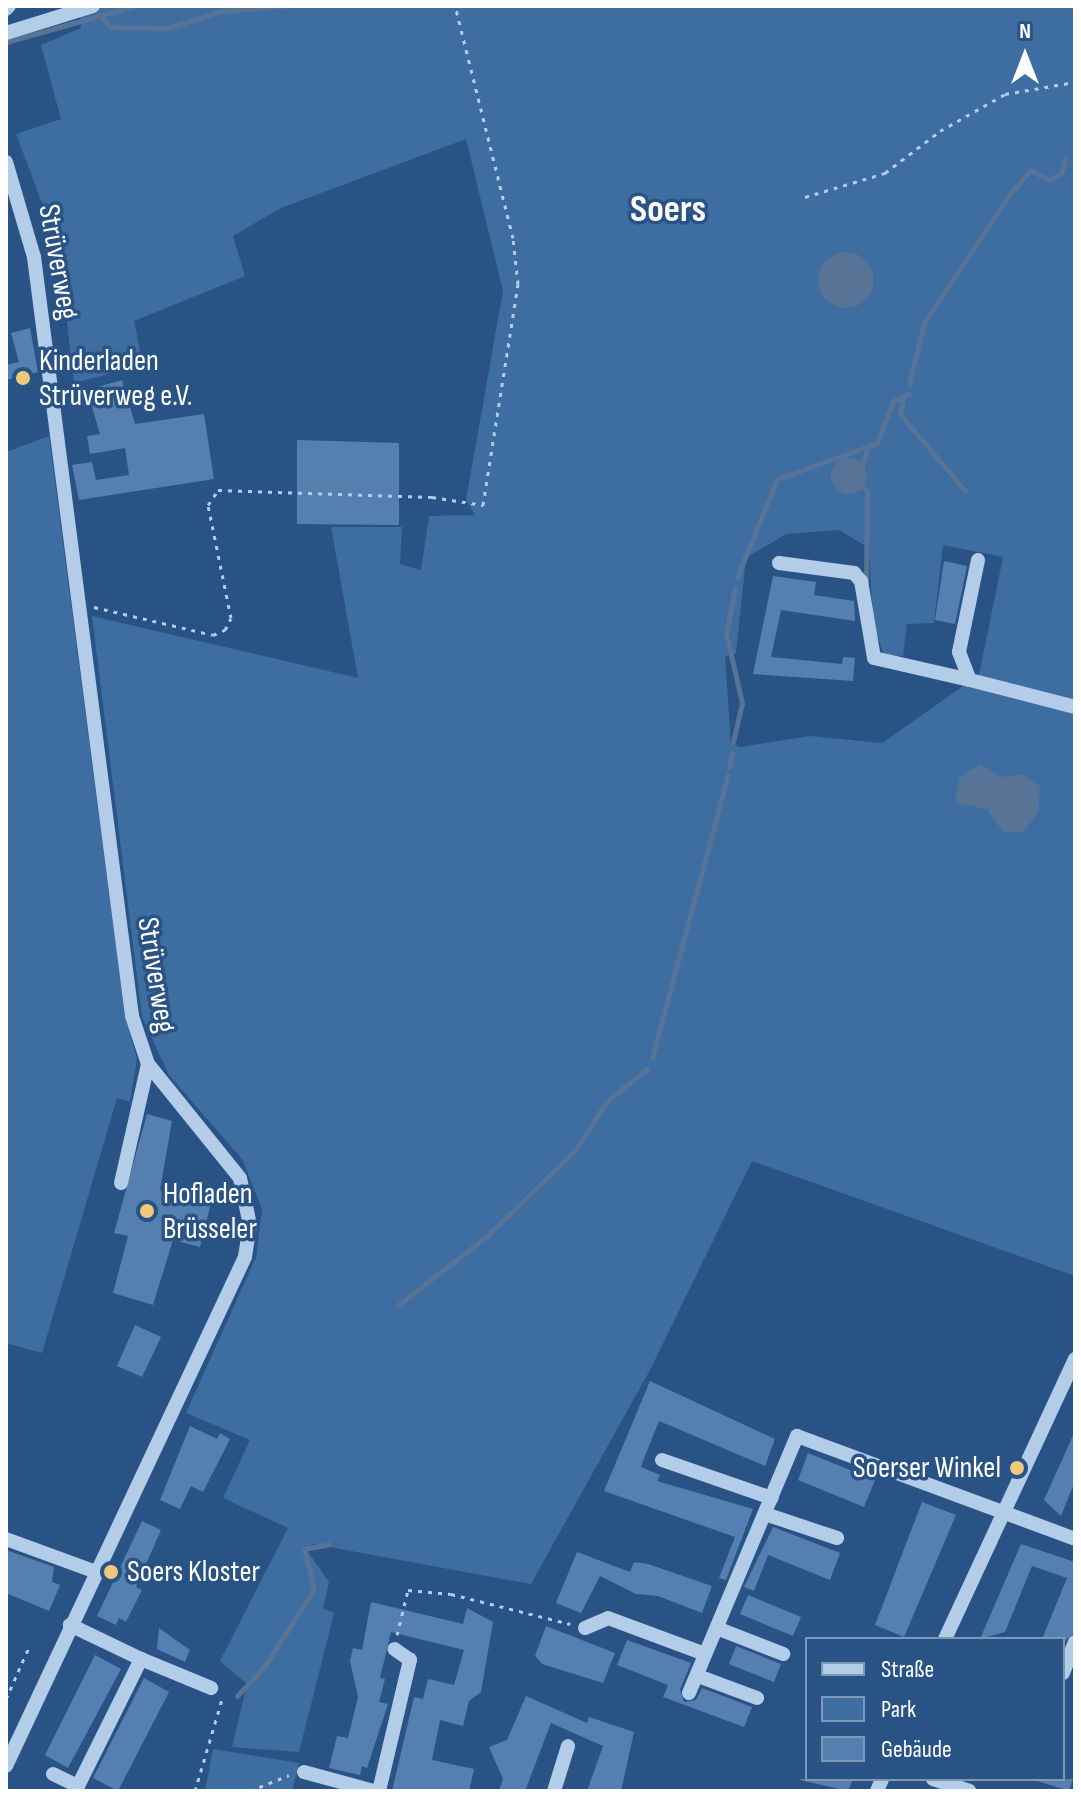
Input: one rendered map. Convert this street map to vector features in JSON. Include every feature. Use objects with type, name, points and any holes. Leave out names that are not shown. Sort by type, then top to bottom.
[{"type":"street","points":[[6,33],[93,6]]},
{"type":"street","name":"Strüverweg","points":[[6,162],[34,257],[132,1016],[148,1064],[232,1165],[249,1207],[250,1239],[6,1766]]},
{"type":"street","points":[[970,680],[959,652],[978,560]]},
{"type":"street","points":[[779,563],[854,573],[861,581],[874,658],[1075,707]]},
{"type":"street","points":[[121,1183],[148,1064]]},
{"type":"street","points":[[946,1637],[1075,1359]]},
{"type":"street","points":[[689,1693],[719,1629],[797,1436],[1075,1539]]},
{"type":"street","points":[[662,1460],[772,1498]]},
{"type":"street","points":[[765,1514],[837,1538]]},
{"type":"street","points":[[6,1539],[96,1572]]},
{"type":"street","points":[[585,1628],[608,1618],[705,1654]]},
{"type":"street","points":[[70,1625],[211,1688]]},
{"type":"street","points":[[719,1629],[783,1654]]},
{"type":"street","points":[[1065,1668],[1075,1642]]},
{"type":"street","points":[[304,1772],[377,1791],[410,1660],[394,1649]]},
{"type":"street","points":[[53,1774],[78,1786],[141,1659]]},
{"type":"street","points":[[698,1676],[757,1698]]},
{"type":"street","points":[[554,1791],[568,1746]]},
{"type":"street","points":[[939,1781],[969,1791]]},
{"type":"path","points":[[79,604],[220,634],[231,618],[208,505],[218,490],[432,497],[483,505],[518,284],[513,238],[456,10]]},
{"type":"path","points":[[805,197],[885,173],[940,131],[1005,94],[1075,82]]},
{"type":"path","points":[[394,1649],[408,1590],[471,1598],[585,1628]]},
{"type":"path","points":[[6,1699],[29,1647]]},
{"type":"path","points":[[195,1791],[221,1709],[222,1695],[211,1688]]},
{"type":"path","points":[[250,1791],[304,1772]]},
{"type":"green space","points":[[107,6],[1075,6],[1075,1276],[752,1161],[650,1370],[531,1584],[313,1544],[306,1549],[329,1582],[323,1608],[334,1613],[299,1752],[232,1747],[247,1684],[220,1661],[288,1528],[223,1498],[250,1440],[186,1413],[256,1257],[262,1209],[242,1159],[169,1075],[142,1017],[92,616],[358,678],[331,527],[402,527],[400,564],[421,570],[429,516],[475,515],[466,500],[503,291],[466,139],[281,208],[233,236],[245,276],[134,321],[143,365],[74,383],[58,245],[16,134],[61,119],[41,45],[81,28],[80,15]],"holes":[[[839,530],[869,548],[873,622],[884,655],[903,656],[907,624],[934,623],[943,545],[1003,557],[979,675],[882,743],[811,736],[740,747],[731,743],[725,657],[736,653],[746,558],[786,534]]]},
{"type":"green space","points":[[49,436],[125,1016],[137,1059],[130,1102],[117,1098],[42,1353],[6,1343],[6,452]]},
{"type":"green space","points":[[213,1749],[299,1763],[292,1791],[205,1791]]},
{"type":"shaded area","points":[[846,252],[866,260],[874,280],[866,300],[846,308],[826,300],[818,280],[826,260]]},
{"type":"shaded area","points":[[849,458],[862,463],[867,476],[862,489],[849,494],[836,489],[831,476],[836,463]]},
{"type":"shaded area","points":[[981,764],[1002,777],[1021,774],[1040,786],[1039,810],[1024,832],[1003,832],[987,809],[955,803],[960,777]]},
{"type":"building","points":[[30,328],[38,372],[6,380],[6,365],[19,362],[11,333]]},
{"type":"building","points":[[122,380],[135,424],[204,414],[214,479],[79,500],[72,465],[92,462],[96,480],[129,475],[125,448],[90,454],[87,436],[100,434],[87,390]]},
{"type":"building","points":[[297,440],[399,443],[399,525],[297,524]]},
{"type":"building","points":[[944,561],[967,566],[955,624],[935,620]]},
{"type":"building","points":[[773,576],[816,582],[814,595],[854,601],[855,621],[781,610],[771,657],[842,664],[843,657],[855,658],[853,681],[753,674]]},
{"type":"building","points":[[147,1114],[172,1121],[160,1190],[211,1203],[200,1247],[173,1240],[153,1305],[113,1293],[128,1236],[114,1233]]},
{"type":"building","points":[[135,1325],[161,1337],[142,1377],[117,1366]]},
{"type":"building","points":[[650,1381],[775,1439],[765,1466],[659,1421],[643,1461],[641,1467],[660,1475],[657,1481],[753,1509],[726,1580],[719,1578],[735,1537],[604,1491]]},
{"type":"building","points":[[190,1426],[217,1439],[220,1433],[230,1439],[203,1492],[191,1486],[180,1509],[160,1500]]},
{"type":"building","points":[[1075,1431],[1075,1481],[1061,1516],[1044,1500]]},
{"type":"building","points":[[808,1453],[875,1480],[864,1507],[798,1480]]},
{"type":"building","points":[[922,1502],[956,1515],[904,1637],[875,1625]]},
{"type":"building","points":[[142,1521],[161,1530],[136,1587],[142,1590],[126,1622],[119,1618],[116,1625],[97,1616]]},
{"type":"building","points":[[773,1527],[840,1553],[830,1580],[768,1555],[754,1591],[744,1587]]},
{"type":"building","points":[[1021,1544],[1075,1562],[1075,1632],[1065,1641],[1065,1637],[1043,1637],[1067,1578],[1032,1566],[1005,1632],[981,1637]]},
{"type":"building","points":[[6,1550],[54,1567],[52,1582],[60,1585],[49,1611],[6,1593]]},
{"type":"building","points":[[577,1552],[630,1572],[634,1562],[648,1564],[712,1586],[702,1613],[658,1596],[636,1594],[600,1576],[581,1613],[556,1603]]},
{"type":"building","points":[[748,1595],[801,1617],[793,1636],[740,1614]]},
{"type":"building","points":[[371,1602],[463,1624],[467,1608],[493,1622],[481,1692],[469,1701],[463,1726],[440,1720],[432,1760],[474,1769],[469,1791],[392,1791],[414,1697],[423,1699],[428,1679],[454,1685],[464,1650],[391,1632],[380,1678],[385,1679],[379,1702],[388,1704],[367,1768],[362,1766],[360,1775],[329,1768],[337,1736],[348,1738],[358,1697],[350,1661],[353,1648],[362,1650]]},
{"type":"building","points":[[546,1626],[615,1653],[603,1683],[542,1664],[535,1656]]},
{"type":"building","points":[[159,1628],[190,1650],[185,1662],[157,1649]]},
{"type":"building","points":[[627,1640],[691,1663],[680,1690],[684,1702],[696,1700],[702,1688],[752,1707],[744,1727],[663,1697],[668,1685],[617,1665]]},
{"type":"building","points":[[736,1646],[781,1664],[774,1682],[729,1664]]},
{"type":"building","points":[[95,1655],[121,1669],[68,1768],[45,1755]]},
{"type":"building","points":[[144,1678],[169,1692],[118,1791],[93,1778]]},
{"type":"building","points":[[526,1696],[587,1723],[589,1717],[634,1732],[621,1791],[587,1791],[603,1746],[551,1723],[525,1791],[499,1791],[503,1779],[489,1747],[507,1740]]},
{"type":"building","points":[[1073,1779],[1069,1791],[1037,1781]]},
{"type":"building","points":[[800,1780],[852,1781],[848,1791]]},
{"type":"waterway","points":[[6,42],[134,6]]},
{"type":"waterway","points":[[100,16],[111,27],[167,28],[222,11],[284,6]]},
{"type":"waterway","points":[[909,384],[924,323],[1009,195],[1031,170],[1048,180],[1061,174],[1065,159]]},
{"type":"waterway","points":[[737,577],[777,479],[877,443],[893,401],[908,394]]},
{"type":"waterway","points":[[903,400],[900,414],[965,491]]},
{"type":"waterway","points":[[862,466],[868,447]]},
{"type":"waterway","points":[[860,484],[867,491],[866,582]]},
{"type":"waterway","points":[[733,742],[742,703],[726,633],[735,588]]},
{"type":"waterway","points":[[729,767],[732,753]]},
{"type":"waterway","points":[[652,1058],[728,775]]},
{"type":"waterway","points":[[397,1306],[487,1236],[576,1149],[606,1102],[647,1069]]},
{"type":"waterway","points":[[237,1696],[265,1666],[314,1589],[304,1549],[329,1544]]},
{"type":"place","name":"Kinderladen Strüverweg e.V.","points":[[23,378]]},
{"type":"place","name":"Hofladen Brüsseler","points":[[147,1211]]},
{"type":"place","name":"Soerser Winkel","points":[[1017,1468]]},
{"type":"place","name":"Soers Kloster","points":[[111,1572]]},
{"type":"district","name":"Soers","points":[[668,210]]}]
